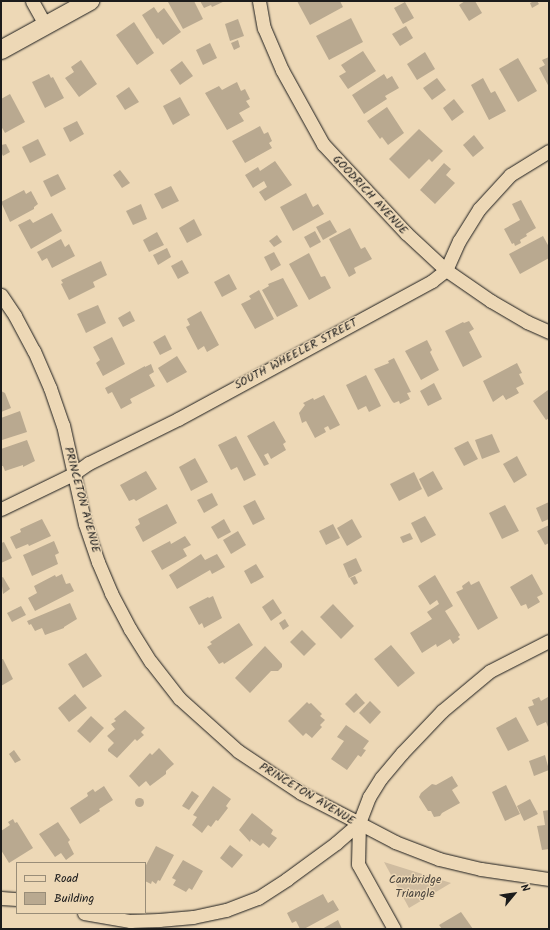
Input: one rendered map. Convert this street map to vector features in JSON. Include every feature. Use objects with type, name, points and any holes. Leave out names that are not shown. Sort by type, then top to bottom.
[{"type":"street","points":[[32,1],[46,26]]},
{"type":"street","points":[[1,50],[90,1]]},
{"type":"street","name":"GOODRICH AVENUE","points":[[259,1],[264,28],[282,70],[323,144],[406,233],[446,270],[491,301],[527,322],[549,332]]},
{"type":"street","name":"SOUTH WHEELER STREET","points":[[1,509],[73,474],[89,463],[178,419],[432,281],[446,270],[459,241],[479,209],[510,175],[549,151]]},
{"type":"street","name":"PRINCETON AVENUE","points":[[1,295],[15,316],[34,351],[50,388],[63,425],[85,524],[98,562],[111,593],[130,629],[179,698],[238,751],[301,792],[359,823],[358,864],[394,929]]},
{"type":"street","points":[[90,914],[130,921],[193,917],[226,910],[258,898],[336,844],[359,823],[369,797],[381,778],[402,753],[442,711],[490,671],[549,641]]},
{"type":"street","points":[[359,823],[395,842],[439,859],[481,869],[549,879]]},
{"type":"street","points":[[1,898],[16,899]]},
{"type":"green space","name":"Cambridge Triangle","points":[[384,862],[451,883],[409,908]]},
{"type":"building","points":[[194,1],[203,19],[183,29],[168,2]]},
{"type":"building","points":[[200,1],[225,1],[212,7],[211,5],[204,8]]},
{"type":"building","points":[[297,1],[340,1],[343,7],[310,25]]},
{"type":"building","points":[[465,1],[475,1],[482,13],[469,21],[459,5]]},
{"type":"building","points":[[537,1],[539,4],[532,8],[530,3]]},
{"type":"building","points":[[405,2],[414,18],[403,24],[394,8]]},
{"type":"building","points":[[154,7],[158,13],[164,8],[181,32],[163,45],[158,38],[157,39],[142,15]]},
{"type":"building","points":[[351,18],[363,42],[329,60],[316,36]]},
{"type":"building","points":[[238,19],[244,36],[230,41],[225,24]]},
{"type":"building","points":[[134,22],[154,53],[137,65],[116,35]]},
{"type":"building","points":[[406,26],[413,38],[400,46],[392,34]]},
{"type":"building","points":[[238,40],[240,47],[234,50],[231,43]]},
{"type":"building","points":[[210,43],[217,58],[203,65],[196,50]]},
{"type":"building","points":[[363,51],[376,71],[348,89],[339,76],[346,72],[341,65]]},
{"type":"building","points":[[425,52],[435,69],[417,80],[407,64]]},
{"type":"building","points":[[549,57],[549,87],[539,68],[545,65],[542,60]]},
{"type":"building","points":[[518,58],[537,91],[518,102],[499,69]]},
{"type":"building","points":[[81,60],[97,84],[79,97],[65,78],[74,72],[71,67]]},
{"type":"building","points":[[182,61],[193,76],[180,85],[170,70]]},
{"type":"building","points":[[49,74],[51,78],[53,77],[64,98],[45,108],[32,82]]},
{"type":"building","points":[[384,74],[387,79],[392,76],[399,88],[385,96],[387,99],[364,114],[352,95]]},
{"type":"building","points":[[437,78],[446,90],[432,100],[423,88]]},
{"type":"building","points":[[483,78],[491,93],[495,91],[506,111],[489,120],[471,85]]},
{"type":"building","points":[[237,82],[241,91],[245,89],[250,99],[246,101],[250,107],[239,113],[244,121],[227,130],[205,93],[219,86],[222,90]]},
{"type":"building","points":[[129,87],[139,102],[125,110],[116,96]]},
{"type":"building","points":[[10,94],[25,122],[5,133],[1,126],[1,99]]},
{"type":"building","points":[[180,97],[190,115],[173,125],[163,106]]},
{"type":"building","points":[[454,99],[464,112],[452,121],[443,108]]},
{"type":"building","points":[[387,107],[404,133],[388,145],[382,137],[380,139],[367,121]]},
{"type":"building","points":[[77,121],[84,134],[70,142],[63,128]]},
{"type":"building","points":[[260,126],[264,134],[268,132],[272,141],[269,143],[272,148],[245,163],[232,141]]},
{"type":"building","points":[[419,129],[443,151],[432,162],[429,159],[409,179],[389,159]]},
{"type":"building","points":[[474,135],[484,148],[473,157],[463,145]]},
{"type":"building","points":[[38,139],[46,155],[30,163],[22,147]]},
{"type":"building","points":[[6,144],[10,152],[3,156],[1,152],[1,145]]},
{"type":"building","points":[[275,161],[292,185],[265,201],[259,192],[267,187],[264,181],[253,188],[245,175],[258,167],[260,171]]},
{"type":"building","points":[[444,163],[451,169],[446,175],[455,183],[435,204],[420,190]]},
{"type":"building","points":[[120,170],[130,183],[122,188],[113,175]]},
{"type":"building","points":[[58,174],[66,189],[51,197],[43,181]]},
{"type":"building","points":[[171,186],[179,201],[162,209],[154,194]]},
{"type":"building","points":[[24,190],[26,194],[31,191],[38,204],[34,207],[34,209],[10,222],[1,202]]},
{"type":"building","points":[[306,193],[313,207],[318,204],[324,214],[293,231],[280,207]]},
{"type":"building","points":[[521,200],[536,228],[526,234],[527,236],[520,240],[521,243],[515,246],[514,243],[512,244],[504,229],[520,220],[512,204]]},
{"type":"building","points":[[141,204],[147,219],[133,225],[126,211]]},
{"type":"building","points":[[52,213],[62,231],[31,249],[18,225],[30,219],[33,223]]},
{"type":"building","points":[[194,219],[202,235],[187,243],[179,228]]},
{"type":"building","points":[[330,220],[337,232],[323,240],[316,227]]},
{"type":"building","points":[[350,228],[361,249],[365,247],[372,259],[354,268],[356,273],[349,277],[329,239]]},
{"type":"building","points":[[315,231],[321,242],[310,248],[304,237]]},
{"type":"building","points":[[157,232],[164,245],[149,252],[143,240]]},
{"type":"building","points":[[277,235],[282,242],[274,247],[269,241]]},
{"type":"building","points":[[543,236],[549,247],[549,258],[520,274],[509,254]]},
{"type":"building","points":[[61,239],[65,247],[69,244],[75,256],[52,268],[47,258],[42,261],[37,252]]},
{"type":"building","points":[[167,248],[171,257],[158,265],[153,255]]},
{"type":"building","points":[[274,252],[281,265],[271,271],[264,257]]},
{"type":"building","points":[[309,253],[321,277],[325,276],[331,288],[309,300],[289,264]]},
{"type":"building","points":[[182,260],[189,273],[178,279],[171,266]]},
{"type":"building","points":[[101,261],[107,275],[93,282],[95,287],[69,300],[61,284],[63,283],[61,280]]},
{"type":"building","points":[[229,274],[237,289],[222,297],[214,282]]},
{"type":"building","points":[[283,278],[298,306],[277,317],[262,290],[269,286],[268,284]]},
{"type":"building","points":[[259,290],[274,319],[255,329],[241,304],[251,299],[249,296]]},
{"type":"building","points":[[98,305],[106,323],[86,333],[77,314]]},
{"type":"building","points":[[130,311],[135,321],[123,327],[118,318]]},
{"type":"building","points":[[201,311],[219,345],[207,352],[204,346],[198,350],[186,327],[190,325],[187,319]]},
{"type":"building","points":[[469,321],[474,329],[469,332],[482,357],[463,367],[445,331],[463,322]]},
{"type":"building","points":[[165,335],[172,349],[160,355],[153,342]]},
{"type":"building","points":[[112,337],[125,364],[103,376],[96,363],[100,360],[93,347]]},
{"type":"building","points":[[427,340],[432,350],[430,352],[439,370],[421,380],[405,351]]},
{"type":"building","points":[[177,356],[187,372],[167,383],[158,368]]},
{"type":"building","points":[[394,358],[411,392],[407,393],[410,399],[400,404],[399,401],[394,403],[392,401],[374,369],[389,363],[388,361]]},
{"type":"building","points":[[517,363],[522,373],[519,374],[524,384],[516,388],[519,393],[506,400],[503,395],[493,402],[483,381]]},
{"type":"building","points":[[151,364],[154,372],[149,375],[155,386],[130,399],[132,403],[121,409],[112,392],[108,394],[105,388]]},
{"type":"building","points":[[366,375],[381,406],[369,412],[366,406],[358,410],[346,385]]},
{"type":"building","points":[[434,383],[442,399],[428,406],[420,391]]},
{"type":"building","points":[[548,390],[549,418],[546,420],[533,401]]},
{"type":"building","points":[[1,391],[5,393],[11,408],[1,412]]},
{"type":"building","points":[[324,395],[340,425],[330,430],[328,426],[324,428],[326,432],[315,438],[306,421],[302,423],[299,413],[305,405],[303,403]]},
{"type":"building","points":[[20,411],[27,432],[2,440],[1,418]]},
{"type":"building","points":[[274,421],[286,442],[283,444],[286,450],[271,459],[268,453],[264,455],[269,464],[264,466],[247,436]]},
{"type":"building","points":[[492,434],[500,452],[482,459],[475,440]]},
{"type":"building","points":[[236,436],[256,475],[244,481],[237,467],[231,470],[218,445]]},
{"type":"building","points":[[27,440],[35,461],[23,467],[23,465],[5,471],[3,466],[1,466],[1,449]]},
{"type":"building","points":[[468,441],[478,459],[464,466],[454,448]]},
{"type":"building","points":[[517,456],[527,475],[514,483],[503,464]]},
{"type":"building","points":[[195,458],[208,482],[191,491],[179,467]]},
{"type":"building","points":[[146,471],[157,489],[136,501],[134,499],[129,501],[120,485]]},
{"type":"building","points":[[433,471],[443,489],[428,497],[419,479]]},
{"type":"building","points":[[414,472],[422,489],[399,501],[390,484]]},
{"type":"building","points":[[212,493],[218,505],[204,513],[197,500]]},
{"type":"building","points":[[255,500],[265,519],[253,525],[243,506]]},
{"type":"building","points":[[549,502],[549,519],[542,522],[536,508]]},
{"type":"building","points":[[167,504],[177,523],[143,542],[135,527],[140,524],[138,519]]},
{"type":"building","points":[[505,505],[519,531],[502,539],[489,513]]},
{"type":"building","points":[[425,516],[436,535],[421,543],[411,523]]},
{"type":"building","points":[[42,519],[51,536],[29,546],[28,544],[16,549],[10,537],[21,532],[20,529]]},
{"type":"building","points":[[224,519],[231,532],[218,539],[211,527]]},
{"type":"building","points":[[352,519],[362,537],[347,546],[337,528]]},
{"type":"building","points":[[333,524],[340,538],[326,545],[319,531]]},
{"type":"building","points":[[549,525],[549,543],[545,545],[537,531]]},
{"type":"building","points":[[238,531],[246,545],[231,554],[223,540]]},
{"type":"building","points":[[410,533],[413,539],[403,543],[400,537]]},
{"type":"building","points":[[185,536],[191,545],[183,549],[187,556],[162,570],[151,551],[170,541],[171,544]]},
{"type":"building","points":[[54,541],[59,553],[55,555],[58,564],[32,576],[23,555]]},
{"type":"building","points":[[4,542],[12,558],[1,563],[1,543]]},
{"type":"building","points":[[201,554],[205,560],[217,554],[225,567],[212,574],[210,570],[177,589],[169,575]]},
{"type":"building","points":[[356,558],[362,571],[349,578],[343,564]]},
{"type":"building","points":[[256,564],[264,577],[251,584],[244,571]]},
{"type":"building","points":[[62,574],[66,584],[70,583],[74,591],[35,611],[28,598],[37,593],[34,586],[55,575],[56,577]]},
{"type":"building","points":[[532,574],[543,594],[537,597],[540,602],[528,609],[526,604],[521,606],[510,587]]},
{"type":"building","points":[[435,575],[453,606],[445,611],[460,635],[458,637],[460,639],[453,644],[450,639],[437,647],[436,644],[422,653],[410,633],[432,619],[427,612],[439,604],[437,600],[430,605],[418,586]]},
{"type":"building","points":[[355,576],[358,583],[354,585],[350,578]]},
{"type":"building","points":[[3,577],[10,589],[3,594],[1,578]]},
{"type":"building","points":[[469,581],[471,585],[479,581],[498,618],[478,630],[456,592],[463,589],[462,586]]},
{"type":"building","points":[[213,596],[222,618],[204,628],[202,623],[199,625],[189,607]]},
{"type":"building","points":[[273,599],[282,613],[271,621],[262,607]]},
{"type":"building","points":[[70,603],[77,619],[64,628],[45,635],[42,628],[35,631],[31,624],[29,625],[27,621]]},
{"type":"building","points":[[333,604],[354,626],[341,639],[320,617]]},
{"type":"building","points":[[21,606],[26,615],[12,622],[7,613]]},
{"type":"building","points":[[285,619],[289,626],[283,630],[279,623]]},
{"type":"building","points":[[239,623],[253,645],[224,664],[223,662],[219,664],[207,647],[212,644],[210,642]]},
{"type":"building","points":[[302,630],[316,644],[304,656],[290,642]]},
{"type":"building","points":[[391,645],[415,673],[398,687],[374,659]]},
{"type":"building","points":[[265,646],[282,664],[282,667],[278,671],[271,671],[250,693],[235,678]]},
{"type":"building","points":[[86,653],[102,676],[83,688],[68,664]]},
{"type":"building","points":[[1,659],[3,659],[13,679],[1,686]]},
{"type":"building","points":[[356,693],[365,703],[354,713],[345,704]]},
{"type":"building","points":[[75,694],[87,708],[69,722],[58,708]]},
{"type":"building","points":[[539,697],[541,701],[548,697],[549,699],[548,727],[546,722],[537,726],[528,707],[534,705],[532,700]]},
{"type":"building","points":[[370,701],[381,712],[370,724],[359,713]]},
{"type":"building","points":[[307,702],[309,704],[311,703],[322,714],[320,716],[325,720],[320,725],[322,727],[312,738],[306,733],[303,736],[288,721]]},
{"type":"building","points":[[125,710],[145,728],[141,732],[144,735],[137,741],[135,739],[117,758],[108,751],[114,743],[107,736],[115,729],[111,724],[116,721],[114,719]]},
{"type":"building","points":[[91,716],[104,728],[90,743],[77,731]]},
{"type":"building","points":[[516,717],[529,741],[508,751],[496,728]]},
{"type":"building","points":[[346,725],[369,741],[363,749],[366,750],[361,757],[358,755],[347,770],[331,759],[344,741],[337,737]]},
{"type":"building","points":[[159,748],[174,764],[166,771],[166,774],[150,786],[146,781],[139,787],[129,776],[150,753],[152,755]]},
{"type":"building","points":[[14,750],[21,760],[15,763],[9,754]]},
{"type":"building","points":[[545,755],[549,770],[534,776],[529,761]]},
{"type":"building","points":[[452,776],[458,786],[452,790],[460,803],[442,813],[440,816],[434,817],[419,797],[421,793],[432,784],[436,785]]},
{"type":"building","points":[[506,785],[520,814],[505,821],[492,792]]},
{"type":"building","points":[[104,786],[113,800],[99,809],[100,811],[80,824],[70,808],[88,796],[87,793],[93,789],[95,792]]},
{"type":"building","points":[[213,786],[231,799],[226,806],[228,808],[218,821],[216,820],[211,827],[208,825],[202,833],[192,825],[197,817],[193,815]]},
{"type":"building","points":[[192,791],[199,796],[189,810],[182,806]]},
{"type":"building","points":[[137,798],[141,798],[143,802],[141,806],[137,806],[135,804],[135,800]]},
{"type":"building","points":[[530,799],[538,814],[524,821],[517,806]]},
{"type":"building","points":[[549,810],[549,849],[542,850],[537,826],[545,825],[543,811]]},
{"type":"building","points":[[252,813],[273,830],[271,834],[277,838],[269,848],[263,843],[260,846],[251,839],[250,842],[239,830]]},
{"type":"building","points":[[13,819],[15,823],[17,822],[33,848],[9,863],[1,850],[1,831],[10,825],[8,822]]},
{"type":"building","points":[[58,822],[70,840],[68,842],[74,854],[66,860],[61,853],[55,857],[39,834]]},
{"type":"building","points":[[230,845],[243,855],[232,868],[220,858]]},
{"type":"building","points":[[156,846],[174,855],[160,881],[158,880],[156,884],[152,881],[151,884],[146,882],[146,865]]},
{"type":"building","points":[[183,860],[203,871],[192,890],[189,888],[186,892],[173,885],[176,880],[172,878]]},
{"type":"building","points":[[323,894],[328,903],[333,900],[339,910],[304,929],[300,929],[296,921],[292,923],[287,913]]},
{"type":"building","points":[[461,912],[473,929],[442,929],[439,925]]},
{"type":"building","points":[[338,920],[342,929],[322,929]]}]
